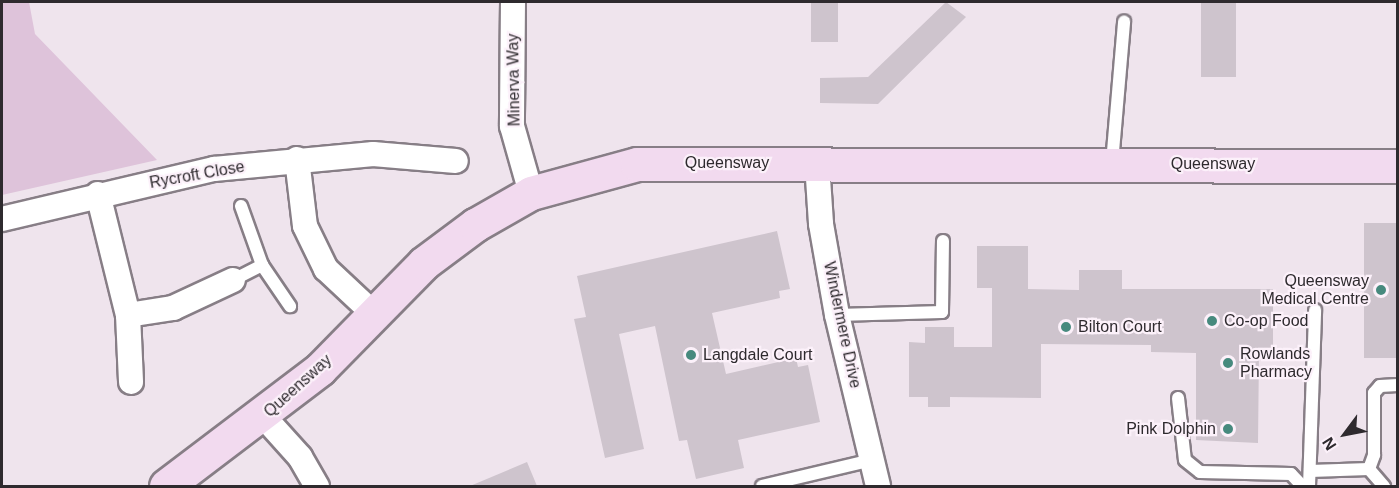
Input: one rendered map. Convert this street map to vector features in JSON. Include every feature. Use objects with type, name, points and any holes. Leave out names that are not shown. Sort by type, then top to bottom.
[{"type":"street","name":"Minerva Way","points":[[513,2],[512,126],[531,193]]},
{"type":"street","name":"Rycroft Close","points":[[2,219],[98,194],[214,169],[297,159],[373,154],[456,161]]},
{"type":"street","points":[[297,159],[304,226],[326,269],[373,313]]},
{"type":"street","name":"Windermere Drive","points":[[817,163],[821,224],[837,315],[878,486]]},
{"type":"street","name":"Queensway","points":[[166,486],[264,417],[320,369],[373,313],[450,244],[531,193],[638,164],[1112,163],[1398,166]]},
{"type":"street","points":[[98,194],[128,315],[131,382]]},
{"type":"street","points":[[128,315],[173,308],[233,280]]},
{"type":"street","points":[[264,417],[300,457],[317,486]]},
{"type":"lane","points":[[1112,163],[1124,22]]},
{"type":"lane","points":[[241,206],[262,265],[290,306]]},
{"type":"lane","points":[[837,315],[942,312],[943,241]]},
{"type":"lane","points":[[233,280],[262,265]]},
{"type":"lane","points":[[1309,486],[1315,310]]},
{"type":"lane","points":[[1369,469],[1374,455],[1374,393],[1380,386],[1398,385]]},
{"type":"lane","points":[[1178,398],[1185,460],[1200,472],[1291,474],[1302,486]]},
{"type":"lane","points":[[762,486],[872,460]]},
{"type":"lane","points":[[1310,471],[1369,469]]},
{"type":"lane","points":[[1369,469],[1384,486]]},
{"type":"shaded area","points":[[2,2],[29,2],[35,34],[157,160],[2,195]]},
{"type":"building","points":[[811,2],[838,2],[838,42],[811,42]]},
{"type":"building","points":[[946,2],[966,17],[878,104],[820,103],[820,78],[868,77]]},
{"type":"building","points":[[1201,2],[1236,2],[1236,77],[1201,77]]},
{"type":"building","name":"Queensway Medical Centre","points":[[1364,223],[1398,223],[1398,358],[1364,358]]},
{"type":"building","name":"Langdale Court","points":[[777,231],[790,289],[779,291],[780,298],[712,313],[726,374],[796,358],[798,367],[808,365],[820,422],[738,440],[744,468],[696,479],[687,440],[679,441],[655,326],[619,334],[644,449],[605,458],[574,319],[586,317],[577,276]]},
{"type":"building","points":[[977,246],[1028,246],[1028,289],[1079,290],[1079,270],[1122,270],[1122,289],[1273,289],[1273,352],[1259,352],[1258,443],[1196,440],[1196,353],[1151,352],[1151,345],[1041,344],[1041,398],[950,397],[950,407],[928,407],[928,397],[909,397],[909,342],[925,343],[925,327],[954,327],[954,347],[992,347],[992,288],[977,288]]},
{"type":"building","points":[[527,462],[537,486],[470,486]]},
{"type":"place","name":"Queensway Medical Centre","points":[[1381,290]]},
{"type":"place","name":"Co-op Food","points":[[1212,321]]},
{"type":"place","name":"Bilton Court","points":[[1066,327]]},
{"type":"place","name":"Langdale Court","points":[[691,355]]},
{"type":"place","name":"Rowlands Pharmacy","points":[[1228,363]]},
{"type":"place","name":"Pink Dolphin","points":[[1228,429]]}]
